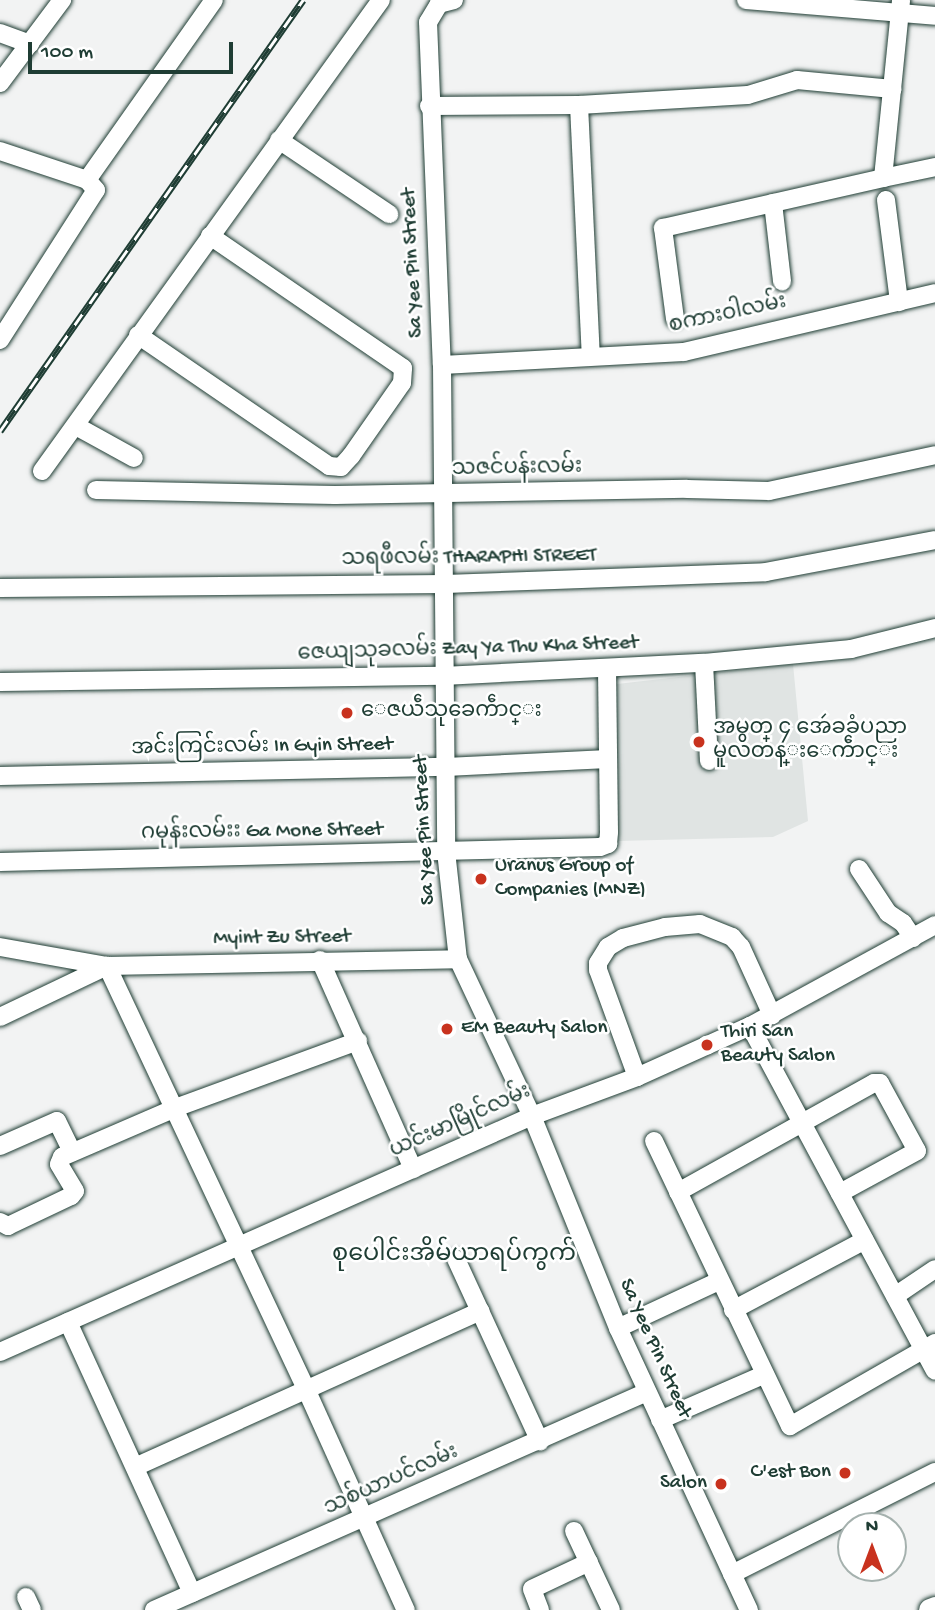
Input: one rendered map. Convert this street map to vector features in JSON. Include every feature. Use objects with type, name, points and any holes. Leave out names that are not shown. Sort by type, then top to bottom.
[{"type":"street","points":[[0,83],[62,0]]},
{"type":"street","points":[[87,180],[214,0]]},
{"type":"street","points":[[42,471],[381,0]]},
{"type":"street","name":"Sa Yee Pin Street","points":[[454,0],[439,4],[428,22],[445,494],[443,676],[446,851],[458,959],[532,1116],[618,1328],[749,1610]]},
{"type":"street","points":[[746,0],[901,6],[935,16]]},
{"type":"street","points":[[883,178],[901,6]]},
{"type":"street","points":[[0,33],[30,44]]},
{"type":"street","points":[[429,106],[579,104],[748,95],[797,80],[893,89]]},
{"type":"street","points":[[579,104],[591,356]]},
{"type":"street","points":[[279,140],[389,214]]},
{"type":"street","points":[[0,340],[96,190],[87,180],[2,155]]},
{"type":"street","points":[[675,319],[663,228],[935,167]]},
{"type":"street","points":[[886,200],[899,302]]},
{"type":"street","points":[[773,203],[782,281]]},
{"type":"street","points":[[138,335],[328,466],[341,467],[351,456],[402,383],[403,368],[210,236]]},
{"type":"street","name":"စကားဝါလမ်း","points":[[442,365],[684,352],[935,293]]},
{"type":"street","points":[[76,426],[134,458]]},
{"type":"street","name":"သဇင်ပန်းလမ်း","points":[[96,490],[445,494],[687,489],[769,491],[935,455]]},
{"type":"street","name":"သရဖီလမ်း THARAPHI STREET","points":[[0,587],[445,584],[766,572],[935,540]]},
{"type":"street","name":"ဇေယျသုခလမ်း Zay Ya Thu Kha Street","points":[[0,682],[443,676],[607,669],[851,649],[935,628]]},
{"type":"street","points":[[704,663],[709,761]]},
{"type":"street","points":[[607,669],[608,759]]},
{"type":"street","name":"အင်းကြင်းလမ်း In Gyin Street","points":[[0,776],[446,767],[608,759]]},
{"type":"street","name":"ဂမုန်းလမ်းး Ga Mone Street","points":[[0,862],[600,847],[608,844],[608,759]]},
{"type":"street","points":[[859,869],[888,913],[903,923],[913,938]]},
{"type":"street","points":[[637,1077],[598,970],[598,963],[608,947],[623,938],[665,927],[700,924],[726,933],[741,947],[772,1015]]},
{"type":"street","name":"ယင်းမာမြိုင်လမ်း","points":[[0,1352],[532,1116],[637,1077],[750,1026],[935,925]]},
{"type":"street","points":[[0,947],[107,966]]},
{"type":"street","name":"Myint Zu Street","points":[[107,966],[458,959]]},
{"type":"street","points":[[320,960],[413,1169]]},
{"type":"street","points":[[0,1017],[107,966]]},
{"type":"street","points":[[107,966],[306,1389],[406,1610]]},
{"type":"street","points":[[750,1026],[895,1296],[929,1346],[935,1371]]},
{"type":"street","points":[[0,1222],[8,1226],[71,1196],[75,1191],[59,1160],[72,1152],[175,1108],[358,1041]]},
{"type":"street","points":[[678,1192],[874,1083],[885,1087],[917,1151],[839,1193]]},
{"type":"street","points":[[0,1146],[57,1121],[72,1152]]},
{"type":"street","points":[[654,1141],[763,1375],[790,1426],[929,1346]]},
{"type":"street","points":[[733,1310],[865,1240]]},
{"type":"street","points":[[456,1259],[541,1442]]},
{"type":"street","points":[[895,1296],[935,1269]]},
{"type":"street","points":[[618,1328],[719,1281]]},
{"type":"street","points":[[135,1466],[480,1311]]},
{"type":"street","points":[[68,1322],[192,1593]]},
{"type":"street","points":[[660,1420],[763,1375]]},
{"type":"street","name":"သစ်ယာပင်လမ်း","points":[[154,1610],[541,1442],[648,1392]]},
{"type":"street","points":[[732,1574],[935,1472]]},
{"type":"street","points":[[574,1531],[611,1610]]},
{"type":"street","points":[[540,1610],[532,1589],[589,1562]]},
{"type":"shaded area","points":[[793,664],[808,821],[773,837],[618,841],[617,684]]},
{"type":"railway","points":[[0,431],[303,0]]},
{"type":"place","name":"ေဇယဵသုခေကဵာင္း","points":[[347,713]]},
{"type":"place","name":"အမွတ္ ၄ အေဴခခံပညာ မူလတန္းေကဵာင္း","points":[[699,742]]},
{"type":"place","name":"Uranus Group of Companies (MNZ)","points":[[481,879]]},
{"type":"place","name":"EM Beauty Salon","points":[[447,1029]]},
{"type":"place","name":"Thiri San Beauty Salon","points":[[707,1045]]},
{"type":"place","name":"C'est Bon","points":[[845,1473]]},
{"type":"place","name":"Salon","points":[[721,1484]]},
{"type":"district","name":"စုပေါင်းအိမ်ယာရပ်ကွက်","points":[[454,1256]]}]
